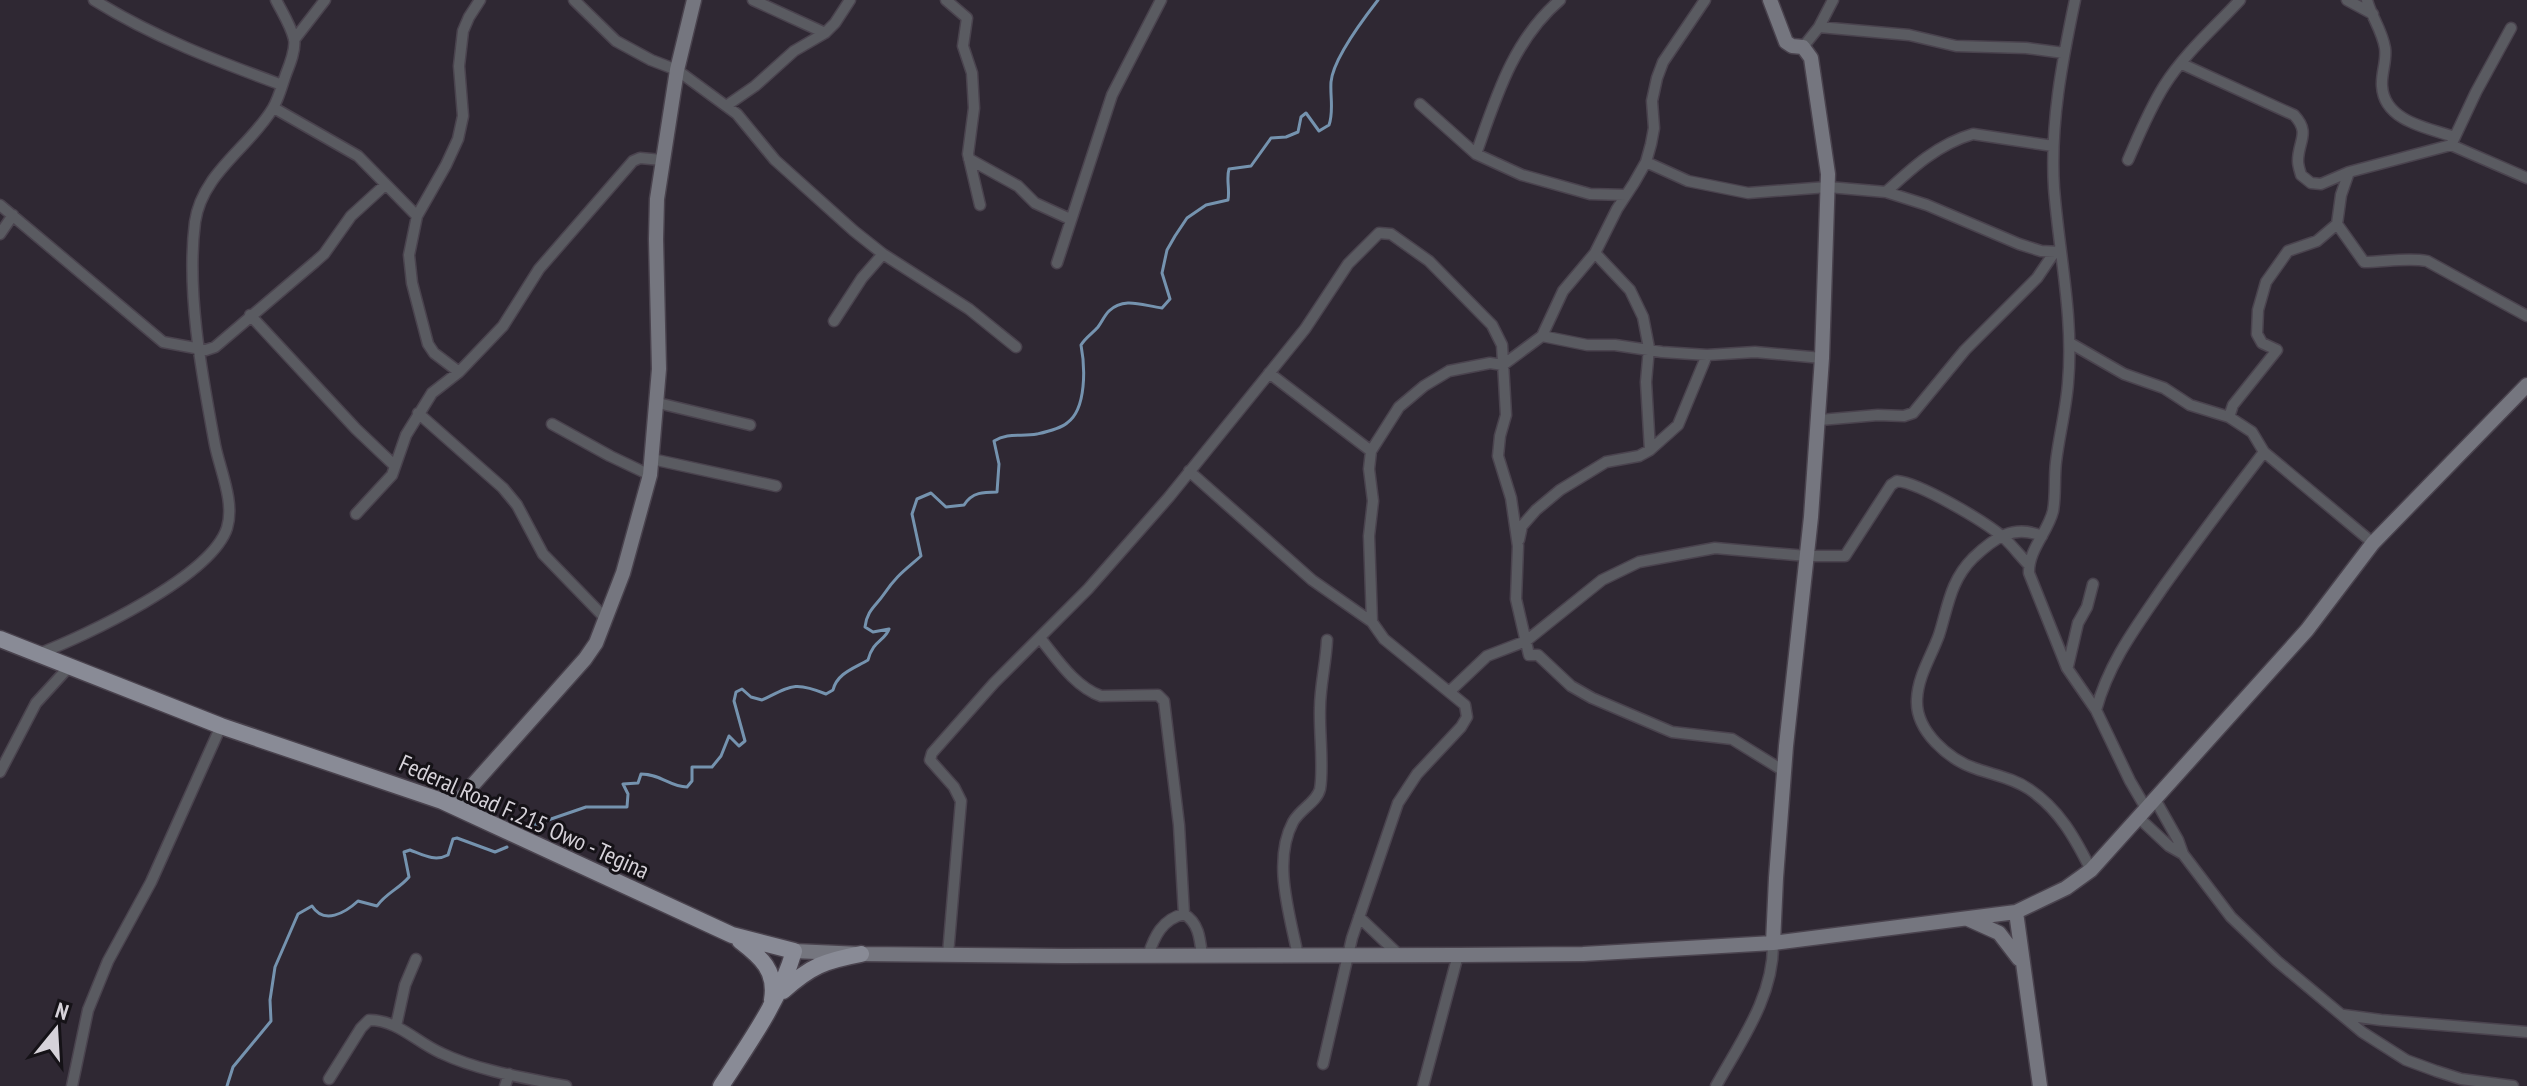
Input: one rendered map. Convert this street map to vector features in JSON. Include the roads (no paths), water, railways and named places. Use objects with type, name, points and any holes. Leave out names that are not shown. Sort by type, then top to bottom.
[{"type":"main road","name":"Federal Road F.215 Owo - Tegina","points":[[0,639],[221,726],[454,806],[732,935],[794,951]]},
{"type":"main road","points":[[732,935],[757,953],[769,968],[773,978],[773,1003]]},
{"type":"main road","points":[[721,1086],[773,1003],[788,973],[794,951]]},
{"type":"main road","points":[[773,1003],[805,972],[819,964],[861,954]]},
{"type":"street","points":[[94,0],[166,39],[282,85]]},
{"type":"street","points":[[276,0],[294,40]]},
{"type":"street","points":[[37,654],[105,626],[159,593],[216,547],[227,529],[230,511],[215,445],[195,299],[193,245],[196,218],[212,182],[274,108],[290,65],[294,40],[325,0]]},
{"type":"street","points":[[459,372],[434,353],[424,335],[409,255],[417,216],[458,139],[463,116],[459,66],[463,31],[480,0]]},
{"type":"street","points":[[574,0],[616,41],[677,70],[737,114],[775,160],[883,254],[969,309],[1016,347]]},
{"type":"street","points":[[454,806],[585,659],[596,643],[623,573],[652,459],[658,403],[656,239],[662,160],[677,70],[694,0]]},
{"type":"street","points":[[753,0],[825,33]]},
{"type":"street","points":[[726,106],[755,86],[794,51],[825,33],[850,0]]},
{"type":"street","points":[[946,0],[967,18],[963,46],[972,73],[974,108],[968,149],[980,205]]},
{"type":"street","points":[[1057,263],[1112,95],[1161,0]]},
{"type":"street","points":[[1476,154],[1492,105],[1519,49],[1539,18],[1560,0]]},
{"type":"street","points":[[1372,622],[1369,536],[1373,501],[1369,469],[1371,451],[1399,407],[1432,381],[1449,371],[1490,363],[1503,365],[1542,336],[1563,291],[1595,253],[1646,162],[1654,128],[1652,101],[1657,78],[1663,62],[1705,0]]},
{"type":"street","points":[[1716,1086],[1765,996],[1772,970],[1784,771],[1820,420],[1828,187],[1811,58],[1803,47],[1786,42],[1770,0]]},
{"type":"street","points":[[1803,47],[1819,27],[1833,0]]},
{"type":"street","points":[[2075,0],[2064,53],[2053,146],[2057,253],[2070,343],[2068,384],[2052,512],[2029,565],[2029,573],[2067,668],[2096,710],[2130,781],[2169,846],[2183,854]]},
{"type":"street","points":[[2128,160],[2151,108],[2169,79],[2199,41],[2240,0]]},
{"type":"street","points":[[2347,0],[2373,14]]},
{"type":"street","points":[[2367,0],[2385,48],[2382,89],[2391,111],[2527,178]]},
{"type":"street","points":[[1819,27],[1909,35],[1956,46],[2026,48],[2064,53]]},
{"type":"street","points":[[2182,64],[2294,115],[2303,124],[2298,161],[2301,175],[2311,183],[2321,184],[2349,172],[2453,141],[2511,28]]},
{"type":"street","points":[[1420,104],[1476,154],[1522,175],[1580,192],[1626,195]]},
{"type":"street","points":[[274,108],[358,156],[417,216]]},
{"type":"street","points":[[1886,192],[1939,149],[1973,134],[2053,146]]},
{"type":"street","points":[[356,514],[386,483],[406,435],[432,393],[459,372],[503,326],[539,269],[633,161],[640,158],[662,160]]},
{"type":"street","points":[[969,159],[1018,186],[1035,203],[1070,219]]},
{"type":"street","points":[[1646,162],[1688,181],[1748,193],[1828,187],[1886,192],[1927,205],[2019,244],[2057,253]]},
{"type":"street","points":[[2229,417],[2233,405],[2277,350],[2262,343],[2257,334],[2258,310],[2266,282],[2288,251],[2317,241],[2337,224],[2341,195],[2349,172]]},
{"type":"street","points":[[0,205],[163,342],[206,350],[215,347],[324,254],[351,216],[385,185]]},
{"type":"street","points":[[0,234],[13,215]]},
{"type":"street","points":[[2337,224],[2364,262],[2412,258],[2427,261],[2527,316]]},
{"type":"street","points":[[948,954],[961,801],[954,787],[930,760],[932,753],[984,693],[1122,551],[1305,329],[1348,264],[1379,233],[1391,234],[1429,261],[1498,333],[1502,345],[1506,415],[1498,456],[1511,498],[1518,546]]},
{"type":"street","points":[[1595,253],[1620,278],[1639,305],[1647,332],[1650,450]]},
{"type":"street","points":[[1820,420],[1913,413],[1965,350],[2037,278],[2057,253]]},
{"type":"street","points":[[834,321],[862,278],[883,254]]},
{"type":"street","points":[[250,315],[356,429],[395,466]]},
{"type":"street","points":[[1542,336],[1587,345],[1707,355],[1755,352],[1822,358]]},
{"type":"street","points":[[2070,343],[2093,359],[2164,388],[2190,405],[2229,417],[2252,432],[2264,452],[2373,543]]},
{"type":"street","points":[[1707,355],[1678,425],[1650,450],[1624,460],[1606,462],[1560,490],[1522,526],[1516,599],[1529,655],[1538,655],[1571,686],[1672,732],[1732,739],[1784,771]]},
{"type":"street","points":[[1269,373],[1371,451]]},
{"type":"street","points":[[794,951],[1148,956],[1583,954],[1773,943],[2016,912],[2066,888],[2091,870],[2307,630],[2373,543],[2527,385]]},
{"type":"street","points":[[658,403],[750,425]]},
{"type":"street","points":[[418,413],[503,488],[517,505],[543,554],[606,619]]},
{"type":"street","points":[[552,424],[650,475]]},
{"type":"street","points":[[2096,710],[2108,672],[2130,634],[2200,533],[2264,452]]},
{"type":"street","points":[[652,459],[776,486]]},
{"type":"street","points":[[1189,471],[1312,580],[1372,622],[1384,639],[1465,705],[1467,717],[1405,789],[1398,803],[1348,954],[1323,1064]]},
{"type":"street","points":[[1449,692],[1487,656],[1526,641],[1602,580],[1639,562],[1715,548],[1807,556],[1847,555],[1891,485],[1897,481],[1924,490],[2003,537],[2029,565]]},
{"type":"street","points":[[2042,536],[2020,530],[1993,540],[1955,580],[1939,635],[1920,683],[1917,701],[1921,722],[1931,736],[1959,761],[2028,788],[2046,803],[2074,835],[2091,870]]},
{"type":"street","points":[[2067,668],[2078,623],[2087,607],[2093,584]]},
{"type":"street","points":[[1040,638],[1068,672],[1093,693],[1101,696],[1158,695],[1164,701],[1179,825],[1184,914]]},
{"type":"street","points":[[1298,956],[1288,903],[1284,851],[1294,820],[1303,807],[1314,800],[1321,787],[1320,703],[1327,640]]},
{"type":"street","points":[[0,772],[36,703],[68,668]]},
{"type":"street","points":[[72,1086],[88,1010],[108,961],[151,882],[221,726]]},
{"type":"street","points":[[2147,809],[2178,840],[2183,854],[2231,917],[2277,961],[2371,1039],[2406,1060],[2461,1079],[2513,1086]]},
{"type":"street","points":[[2016,912],[2040,1086]]},
{"type":"street","points":[[1148,956],[1160,928],[1172,916],[1184,914],[1193,919],[1202,956]]},
{"type":"street","points":[[1359,917],[1398,954]]},
{"type":"street","points":[[1964,917],[1999,933],[2022,964]]},
{"type":"street","points":[[1423,1086],[1458,955]]},
{"type":"street","points":[[396,1026],[405,985],[416,959]]},
{"type":"street","points":[[2342,1015],[2527,1032]]},
{"type":"street","points":[[329,1079],[361,1028],[369,1020],[379,1020],[396,1026],[441,1053],[509,1074],[566,1086]]},
{"type":"street","points":[[505,1086],[509,1074]]},
{"type":"waterway","points":[[519,830],[586,807],[627,807],[628,794],[623,784],[638,783],[641,774],[687,787],[692,781],[692,767],[712,767],[721,756],[729,736],[739,746],[745,741],[734,701],[736,692],[742,689],[751,697],[762,700],[799,686],[826,694],[833,690],[842,675],[868,660],[873,648],[889,629],[873,632],[865,627],[868,616],[893,582],[921,556],[912,514],[917,499],[931,493],[946,507],[964,505],[971,497],[997,492],[999,464],[994,441],[1053,430],[1074,416],[1083,387],[1083,342],[1115,306],[1134,303],[1162,308],[1170,299],[1162,273],[1167,250],[1187,218],[1206,205],[1228,200],[1229,169],[1251,166],[1271,138],[1298,132],[1301,117],[1306,113],[1319,131],[1329,125],[1331,82],[1337,62],[1378,0]]},
{"type":"waterway","points":[[227,1086],[233,1067],[271,1021],[270,1000],[275,967],[298,914],[312,906],[322,915],[335,915],[358,901],[377,906],[409,877],[404,852],[410,850],[429,857],[443,857],[448,855],[453,839],[457,838],[495,852],[507,847]]}]
